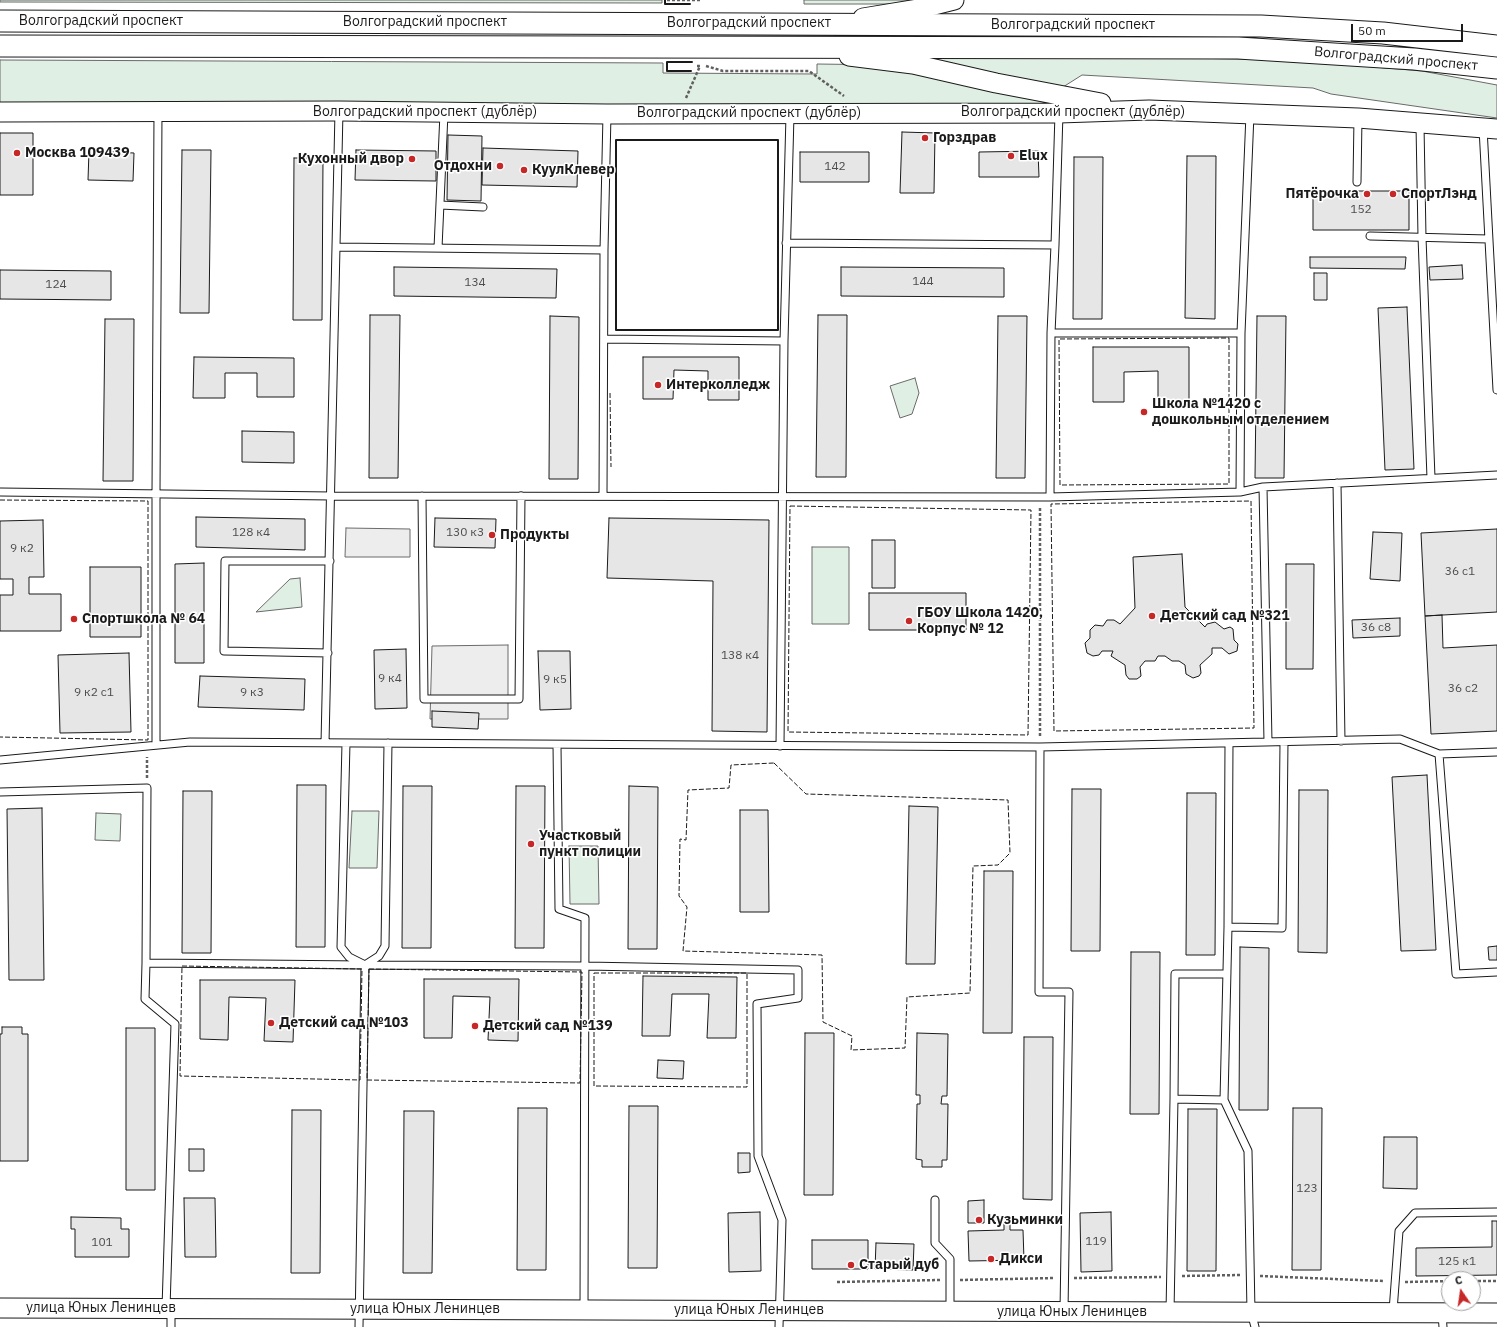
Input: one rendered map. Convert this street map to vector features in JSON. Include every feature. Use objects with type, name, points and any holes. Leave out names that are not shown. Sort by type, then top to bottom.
[{"type":"main road","points":[[809,23],[891,14],[954,0]]},
{"type":"main road","name":"Волгоградский проспект","points":[[0,21],[809,23],[1261,26],[1382,33],[1497,46]]},
{"type":"main road","name":"Волгоградский проспект","points":[[0,46],[1238,48],[1414,59],[1497,68]]},
{"type":"main road","points":[[760,47],[794,52],[876,58],[913,64],[1068,98],[1149,110]]},
{"type":"main road","name":"Волгоградский проспект (дублёр)","points":[[0,112],[339,111],[606,114],[1058,113],[1149,110],[1358,118],[1490,129]]},
{"type":"main road","name":"улица Юных Ленинцев","points":[[0,1308],[584,1309],[779,1319],[950,1312],[1170,1312],[1253,1319],[1393,1313],[1442,1320],[1497,1313]]},
{"type":"lane","points":[[325,743],[332,496],[339,111]]},
{"type":"lane","points":[[156,745],[158,112]]},
{"type":"lane","points":[[438,248],[444,113]]},
{"type":"lane","points":[[780,746],[784,342],[790,113]]},
{"type":"lane","points":[[1050,497],[1051,333],[1058,113]]},
{"type":"lane","points":[[1240,492],[1241,333],[1250,113]]},
{"type":"lane","points":[[603,496],[606,114]]},
{"type":"lane","points":[[1357,182],[1358,118]]},
{"type":"lane","points":[[1420,122],[1422,237],[1431,478]]},
{"type":"lane","points":[[1490,129],[1488,239],[1497,390]]},
{"type":"lane","points":[[440,205],[483,207]]},
{"type":"lane","points":[[1370,236],[1488,239]]},
{"type":"lane","points":[[786,243],[1055,245]]},
{"type":"lane","points":[[336,247],[604,250]]},
{"type":"lane","points":[[1051,333],[1241,333]]},
{"type":"lane","points":[[604,339],[784,342]]},
{"type":"lane","points":[[0,492],[156,492],[332,496],[1050,497],[1240,492],[1263,487],[1497,475]]},
{"type":"lane","points":[[1337,483],[1341,741]]},
{"type":"lane","points":[[1263,487],[1268,742]]},
{"type":"lane","points":[[422,496],[424,699],[519,699],[521,496]]},
{"type":"lane","points":[[328,653],[224,651],[225,561],[330,561]]},
{"type":"lane","points":[[0,760],[190,742],[1040,747],[1400,739],[1439,754],[1497,752]]},
{"type":"lane","points":[[1228,927],[1282,928],[1284,742]]},
{"type":"lane","points":[[346,743],[341,947],[349,957],[365,966]]},
{"type":"lane","points":[[365,966],[379,956],[385,946],[388,743]]},
{"type":"lane","points":[[1229,743],[1228,927],[1224,1100],[1248,1151],[1250,1276],[1253,1319]]},
{"type":"lane","points":[[557,745],[559,909],[585,918],[584,1309]]},
{"type":"lane","points":[[1040,747],[1039,992],[1069,992],[1064,1312]]},
{"type":"lane","points":[[1439,754],[1456,974],[1497,972]]},
{"type":"lane","points":[[0,792],[147,788],[145,999],[175,1024],[168,1308],[171,1327]]},
{"type":"lane","points":[[146,963],[365,966],[586,966],[798,970],[798,998],[757,1004],[758,1156],[782,1220],[779,1319]]},
{"type":"lane","points":[[360,1327],[365,966]]},
{"type":"lane","points":[[1170,1312],[1175,974],[1227,974]]},
{"type":"lane","points":[[1174,1099],[1224,1100]]},
{"type":"lane","points":[[935,1200],[935,1243],[950,1259],[950,1312]]},
{"type":"lane","points":[[1393,1313],[1399,1231],[1415,1213],[1497,1212]]},
{"type":"path","points":[[667,0],[702,0]]},
{"type":"path","points":[[692,66],[709,66],[723,71],[809,71],[847,99]]},
{"type":"path","points":[[684,103],[700,66]]},
{"type":"path","points":[[1040,497],[1040,747]]},
{"type":"path","points":[[147,746],[147,788]]},
{"type":"path","points":[[837,1282],[1170,1276],[1250,1276],[1395,1281],[1441,1281]]},
{"type":"path","points":[[1481,1281],[1497,1281]]},
{"type":"green space","points":[[0,0],[662,0],[662,3],[0,2]]},
{"type":"green space","points":[[804,0],[932,0],[907,4],[804,4]]},
{"type":"green space","points":[[927,53],[1290,60],[1422,71],[1497,85],[1497,118],[1331,94],[1313,88],[1082,75],[1063,87],[1041,88],[927,58]]},
{"type":"green space","points":[[0,60],[663,63],[663,73],[817,74],[817,64],[892,65],[1064,105],[0,104]]},
{"type":"green space","points":[[915,378],[919,393],[912,414],[900,418],[890,386]]},
{"type":"green space","points":[[812,547],[849,547],[849,624],[812,624]]},
{"type":"green space","points":[[300,578],[302,607],[256,612],[290,579]]},
{"type":"green space","points":[[352,811],[379,811],[377,868],[349,868]]},
{"type":"green space","points":[[96,813],[121,814],[120,841],[95,840]]},
{"type":"green space","points":[[569,846],[598,846],[599,904],[570,904]]},
{"type":"shaded area","points":[[346,528],[410,529],[410,557],[345,557]]},
{"type":"shaded area","points":[[508,645],[508,719],[430,719],[432,646]]},
{"type":"building","points":[[902,132],[935,133],[934,193],[900,193]]},
{"type":"building","points":[[0,133],[33,133],[33,195],[0,195]]},
{"type":"building","points":[[448,135],[482,136],[481,201],[447,200]]},
{"type":"building","points":[[483,148],[578,151],[577,187],[482,185]]},
{"type":"building","points":[[182,150],[211,150],[209,313],[180,313]]},
{"type":"building","points":[[356,150],[436,151],[436,181],[355,180]]},
{"type":"building","points":[[89,151],[134,153],[133,181],[88,180]]},
{"type":"building","points":[[1038,151],[1039,177],[979,177],[979,152]]},
{"type":"building","points":[[800,152],[869,152],[869,182],[800,182]]},
{"type":"building","points":[[1187,156],[1216,156],[1215,319],[1185,318]]},
{"type":"building","points":[[1074,157],[1103,157],[1102,319],[1073,319]]},
{"type":"building","points":[[294,158],[323,158],[322,320],[293,320]]},
{"type":"building","points":[[1313,191],[1409,191],[1409,230],[1313,230]]},
{"type":"building","points":[[1310,257],[1406,257],[1405,269],[1310,268]]},
{"type":"building","points":[[1462,265],[1463,279],[1430,280],[1429,267]]},
{"type":"building","points":[[394,267],[557,269],[556,298],[394,296]]},
{"type":"building","points":[[841,267],[1004,268],[1004,297],[841,296]]},
{"type":"building","points":[[0,270],[111,271],[111,300],[0,299]]},
{"type":"building","points":[[1314,273],[1327,273],[1327,300],[1314,300]]},
{"type":"building","points":[[1407,307],[1414,469],[1385,470],[1378,308]]},
{"type":"building","points":[[370,315],[400,315],[398,478],[369,478]]},
{"type":"building","points":[[818,315],[847,315],[846,477],[816,477]]},
{"type":"building","points":[[550,316],[579,317],[578,479],[549,479]]},
{"type":"building","points":[[998,316],[1027,316],[1025,478],[996,478]]},
{"type":"building","points":[[1257,316],[1286,316],[1284,478],[1255,478]]},
{"type":"building","points":[[105,319],[134,319],[133,481],[103,481]]},
{"type":"building","points":[[1093,347],[1189,347],[1189,402],[1158,402],[1158,371],[1124,372],[1124,402],[1093,402]]},
{"type":"building","points":[[194,357],[294,358],[294,397],[257,397],[257,373],[225,373],[225,398],[193,398]]},
{"type":"building","name":"Интерколледж","points":[[643,357],[739,357],[739,400],[708,400],[708,371],[674,370],[673,399],[643,399]]},
{"type":"building","points":[[242,431],[294,432],[294,463],[242,462]]},
{"type":"building","points":[[196,517],[305,519],[305,550],[196,547]]},
{"type":"building","points":[[435,518],[496,519],[495,548],[434,547]]},
{"type":"building","points":[[609,518],[769,520],[767,732],[712,731],[713,581],[607,578]]},
{"type":"building","points":[[43,520],[44,577],[29,577],[29,594],[61,594],[61,631],[0,631],[0,595],[13,595],[13,579],[0,579],[0,521]]},
{"type":"building","points":[[1497,529],[1497,612],[1425,616],[1421,533]]},
{"type":"building","points":[[1373,532],[1402,533],[1400,581],[1370,579]]},
{"type":"building","points":[[872,540],[895,540],[895,588],[872,588]]},
{"type":"building","points":[[1182,554],[1185,607],[1205,627],[1207,624],[1215,622],[1224,629],[1230,627],[1233,629],[1234,640],[1238,644],[1237,651],[1229,654],[1222,648],[1212,648],[1212,654],[1200,665],[1201,673],[1199,676],[1193,678],[1186,674],[1185,665],[1179,661],[1172,661],[1165,656],[1158,656],[1155,661],[1145,661],[1140,667],[1141,676],[1137,679],[1129,679],[1126,675],[1125,665],[1111,656],[1113,651],[1102,651],[1099,655],[1093,656],[1087,653],[1085,643],[1090,638],[1090,630],[1095,625],[1103,626],[1107,620],[1114,620],[1120,624],[1135,608],[1133,557]]},
{"type":"building","points":[[204,563],[204,663],[175,663],[175,564]]},
{"type":"building","points":[[1286,564],[1314,564],[1313,669],[1286,669]]},
{"type":"building","points":[[90,567],[141,567],[141,637],[90,637]]},
{"type":"building","points":[[869,593],[966,593],[966,630],[869,630]]},
{"type":"building","points":[[1442,615],[1443,648],[1497,645],[1497,731],[1431,734],[1425,616]]},
{"type":"building","points":[[1400,618],[1400,636],[1353,638],[1352,620]]},
{"type":"building","points":[[406,649],[407,708],[375,709],[374,650]]},
{"type":"building","points":[[538,651],[570,651],[571,709],[540,710]]},
{"type":"building","points":[[129,653],[131,732],[60,733],[58,655]]},
{"type":"building","points":[[200,676],[305,679],[304,710],[198,707]]},
{"type":"building","points":[[432,711],[479,713],[478,729],[432,727]]},
{"type":"building","points":[[1427,775],[1436,950],[1401,951],[1392,777]]},
{"type":"building","points":[[297,785],[326,785],[325,947],[296,947]]},
{"type":"building","points":[[403,786],[432,786],[431,948],[402,948]]},
{"type":"building","points":[[516,786],[545,786],[544,948],[515,948]]},
{"type":"building","points":[[629,786],[658,787],[657,949],[628,949]]},
{"type":"building","points":[[1072,789],[1101,789],[1100,951],[1071,951]]},
{"type":"building","points":[[1299,790],[1328,790],[1327,953],[1298,952]]},
{"type":"building","points":[[183,791],[212,791],[211,953],[182,953]]},
{"type":"building","points":[[1187,793],[1216,793],[1215,955],[1186,955]]},
{"type":"building","points":[[909,806],[938,807],[935,964],[906,964]]},
{"type":"building","points":[[42,808],[44,980],[9,980],[7,809]]},
{"type":"building","points":[[740,810],[768,810],[769,912],[740,912]]},
{"type":"building","points":[[984,871],[1013,871],[1012,1033],[983,1033]]},
{"type":"building","points":[[1497,946],[1497,960],[1489,960],[1488,947]]},
{"type":"building","points":[[1240,947],[1269,948],[1268,1110],[1239,1110]]},
{"type":"building","points":[[1131,952],[1160,952],[1159,1114],[1130,1114]]},
{"type":"building","points":[[643,976],[737,977],[736,1038],[707,1038],[709,994],[672,994],[670,1036],[642,1036]]},
{"type":"building","points":[[424,979],[519,979],[518,1041],[488,1040],[490,997],[453,996],[452,1038],[424,1038]]},
{"type":"building","points":[[200,980],[295,980],[293,1042],[264,1041],[266,998],[229,997],[228,1040],[200,1039]]},
{"type":"building","points":[[2,1027],[22,1027],[22,1034],[28,1034],[28,1161],[0,1161],[0,1034],[2,1034]]},
{"type":"building","points":[[126,1028],[155,1028],[155,1190],[126,1190]]},
{"type":"building","points":[[805,1033],[834,1033],[833,1195],[804,1195]]},
{"type":"building","points":[[917,1033],[948,1034],[947,1096],[942,1096],[941,1104],[948,1104],[947,1160],[942,1160],[942,1167],[922,1167],[922,1160],[916,1159],[917,1104],[920,1104],[920,1095],[916,1095]]},
{"type":"building","points":[[1024,1037],[1053,1037],[1052,1200],[1023,1199]]},
{"type":"building","points":[[658,1060],[684,1061],[683,1079],[657,1078]]},
{"type":"building","points":[[629,1106],[658,1106],[657,1268],[628,1268]]},
{"type":"building","points":[[518,1108],[547,1108],[546,1270],[517,1270]]},
{"type":"building","points":[[1293,1108],[1322,1108],[1321,1270],[1292,1270]]},
{"type":"building","points":[[1188,1109],[1217,1109],[1216,1271],[1187,1271]]},
{"type":"building","points":[[292,1110],[321,1110],[320,1273],[291,1273]]},
{"type":"building","points":[[404,1111],[434,1111],[432,1273],[403,1273]]},
{"type":"building","points":[[1384,1137],[1417,1137],[1417,1189],[1383,1188]]},
{"type":"building","points":[[189,1149],[204,1149],[204,1171],[189,1171]]},
{"type":"building","points":[[738,1153],[750,1153],[750,1172],[738,1173]]},
{"type":"building","points":[[184,1198],[215,1198],[216,1257],[185,1257]]},
{"type":"building","points":[[984,1200],[984,1223],[968,1223],[968,1201]]},
{"type":"building","points":[[760,1212],[761,1271],[729,1272],[728,1213]]},
{"type":"building","points":[[1111,1212],[1112,1271],[1081,1272],[1080,1213]]},
{"type":"building","points":[[71,1217],[121,1218],[121,1229],[129,1229],[129,1257],[75,1257],[75,1229],[71,1229]]},
{"type":"building","points":[[1492,1221],[1497,1221],[1497,1275],[1481,1275],[1481,1271],[1441,1271],[1441,1276],[1416,1276],[1416,1248],[1492,1247]]},
{"type":"building","points":[[1004,1222],[1010,1222],[1010,1230],[1023,1230],[1024,1260],[969,1261],[968,1231],[1004,1230]]},
{"type":"building","points":[[812,1240],[868,1240],[868,1269],[812,1269]]},
{"type":"building","points":[[876,1243],[914,1244],[913,1270],[875,1269]]},
{"type":"fence","points":[[1229,338],[1229,484],[1060,485],[1059,339],[1229,338]]},
{"type":"fence","points":[[610,393],[611,467]]},
{"type":"fence","points":[[0,500],[148,501],[148,740],[0,737]]},
{"type":"fence","points":[[1251,501],[1254,728],[1054,731],[1051,504],[1251,501]]},
{"type":"fence","points":[[790,506],[1031,510],[1028,735],[788,732],[790,506]]},
{"type":"fence","points":[[774,763],[806,794],[1008,800],[1010,853],[998,865],[973,866],[970,993],[907,997],[905,1048],[851,1050],[852,1036],[823,1022],[822,955],[683,951],[687,907],[679,896],[680,839],[686,840],[688,790],[729,788],[731,765],[774,763]]},
{"type":"fence","points":[[182,966],[362,969],[360,1080],[180,1076],[182,966]]},
{"type":"fence","points":[[369,969],[582,972],[580,1083],[367,1080],[369,969]]},
{"type":"fence","points":[[594,973],[747,973],[747,1087],[594,1086],[594,973]]},
{"type":"wall","points":[[665,0],[665,4],[690,4]]},
{"type":"wall","points":[[691,71],[667,71],[667,62],[692,62]]},
{"type":"wall","points":[[616,140],[778,140],[778,330],[616,330],[616,140]]},
{"type":"place","name":"Горздрав","points":[[925,138]]},
{"type":"place","name":"Москва 109439","points":[[17,153]]},
{"type":"place","name":"Elux","points":[[1011,156]]},
{"type":"place","name":"Кухонный двор","points":[[412,159]]},
{"type":"place","name":"Отдохни","points":[[500,166]]},
{"type":"place","name":"КуулКлевер","points":[[524,170]]},
{"type":"place","name":"Пятёрочка","points":[[1367,194]]},
{"type":"place","name":"СпортЛэнд","points":[[1393,194]]},
{"type":"place","name":"Интерколледж","points":[[658,385]]},
{"type":"place","name":"Школа №1420 с дошкольным отделением","points":[[1144,412]]},
{"type":"place","name":"Продукты","points":[[492,535]]},
{"type":"place","name":"Детский сад №321","points":[[1152,616]]},
{"type":"place","name":"Спортшкола № 64","points":[[74,619]]},
{"type":"place","name":"ГБОУ Школа 1420, Корпус № 12","points":[[909,621]]},
{"type":"place","name":"Участковый пункт полиции","points":[[531,844]]},
{"type":"place","name":"Детский сад №103","points":[[271,1023]]},
{"type":"place","name":"Детский сад №139","points":[[475,1026]]},
{"type":"place","name":"Кузьминки","points":[[979,1220]]},
{"type":"place","name":"Дикси","points":[[991,1259]]},
{"type":"place","name":"Старый дуб","points":[[851,1265]]}]
